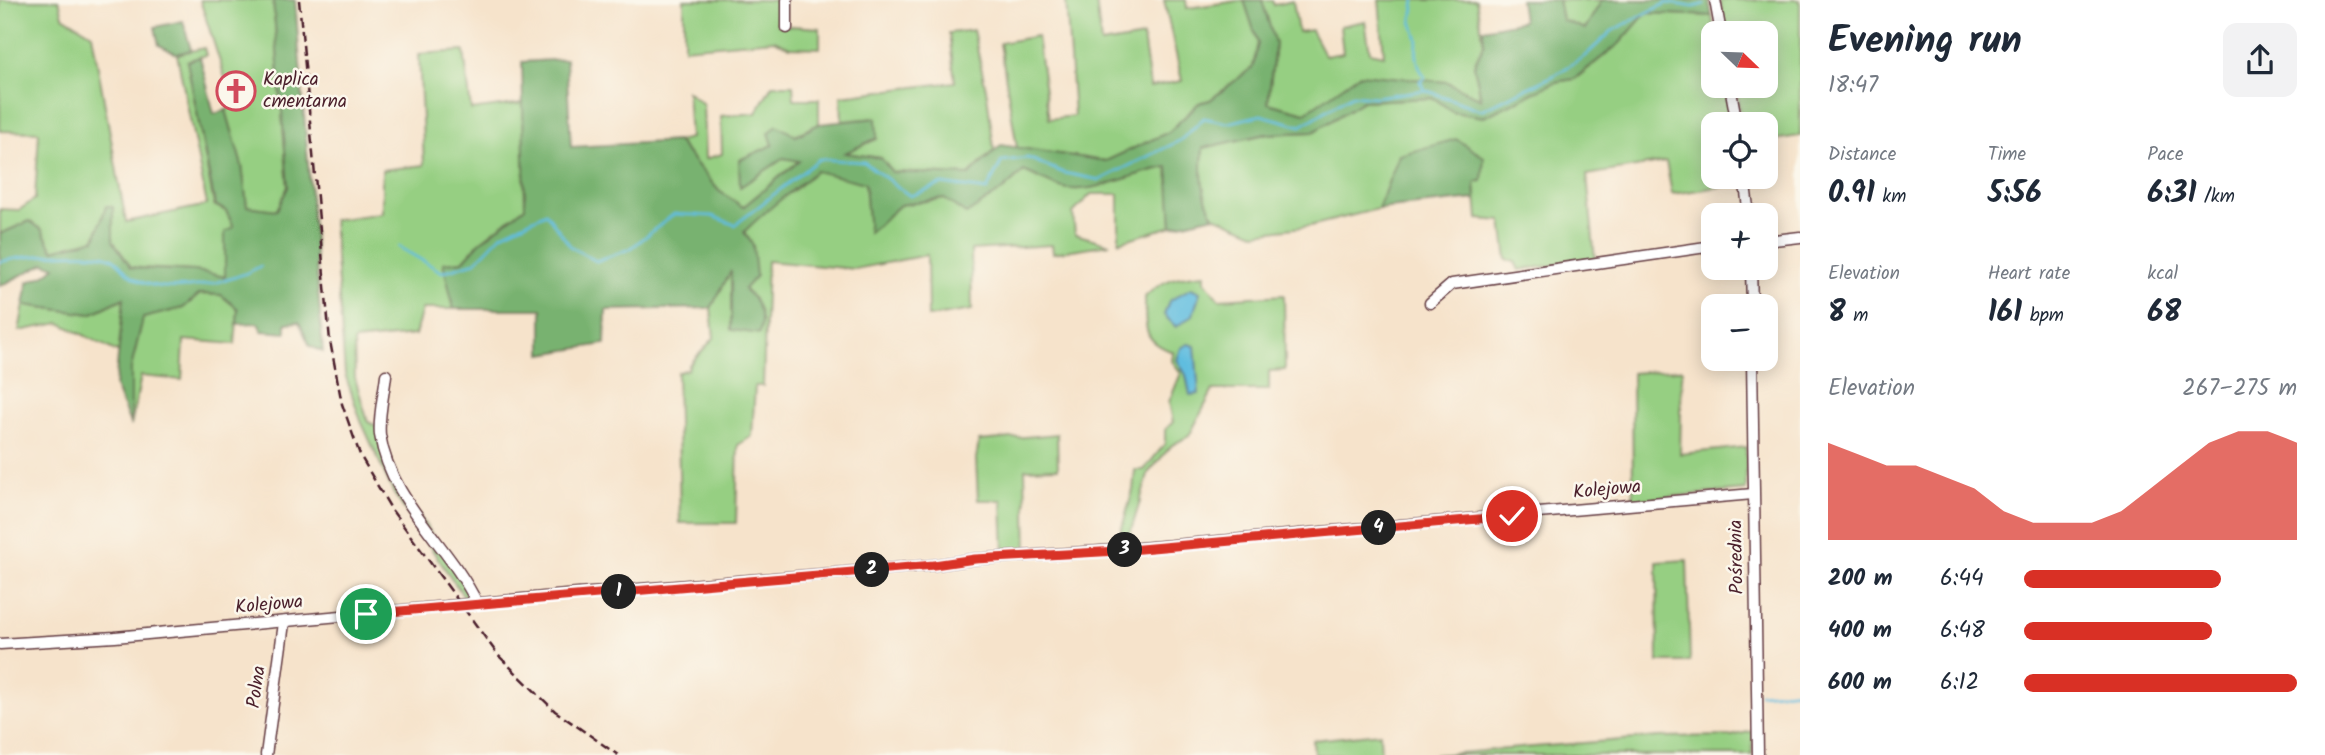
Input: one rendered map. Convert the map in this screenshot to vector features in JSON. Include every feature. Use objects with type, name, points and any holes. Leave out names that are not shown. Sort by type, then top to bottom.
[{"type":"street","points":[[787,0],[787,29]]},
{"type":"street","points":[[1715,0],[1719,21]]},
{"type":"street","points":[[1778,240],[1800,237]]},
{"type":"street","points":[[1430,303],[1452,284],[1701,248]]},
{"type":"street","name":"Pośrednia","points":[[1752,371],[1758,755]]},
{"type":"street","points":[[386,375],[380,433],[386,457],[415,512],[469,586],[477,603]]},
{"type":"street","name":"Kolejowa","points":[[0,644],[284,623],[477,603],[1753,494]]},
{"type":"street","name":"Polna","points":[[266,755],[284,623]]},
{"type":"green space","points":[[0,0],[59,0],[63,16],[92,34],[126,222],[207,205],[177,54],[204,48],[206,55],[187,61],[214,205],[226,211],[234,228],[225,233],[225,278],[190,271],[131,267],[113,241],[113,207],[106,207],[95,239],[53,250],[42,230],[30,221],[0,234],[0,209],[19,210],[35,199],[39,132],[0,131]]},
{"type":"green space","points":[[200,0],[273,0],[288,187],[277,210],[247,207],[242,166],[226,110],[230,108],[224,88],[228,87]]},
{"type":"green space","points":[[273,0],[295,0],[323,352],[310,346],[299,322],[286,323],[286,333],[262,331],[258,323],[237,324],[238,309],[221,295],[200,294],[183,308],[143,318],[131,368],[131,426],[115,386],[124,298],[91,314],[24,305],[28,282],[45,275],[55,267],[45,263],[0,286],[0,234],[30,221],[42,230],[53,250],[95,239],[106,206],[113,207],[113,241],[131,267],[201,272],[225,277],[225,232],[234,227],[226,211],[215,205],[187,61],[200,57],[214,114],[226,110],[242,166],[247,206],[277,210],[288,187]]},
{"type":"green space","points":[[684,0],[777,0],[777,25],[820,28],[820,48],[790,47],[774,40],[684,48]]},
{"type":"green space","points":[[1066,0],[1096,0],[1101,44],[1143,37],[1150,87],[1182,81],[1164,0],[1186,0],[1187,8],[1244,0],[1258,43],[1253,67],[1210,100],[1199,103],[1169,132],[1106,161],[1017,148],[1000,43],[1037,36],[1049,119],[1074,116]]},
{"type":"green space","points":[[1244,0],[1262,0],[1275,44],[1268,103],[1305,113],[1360,74],[1447,82],[1481,99],[1474,65],[1484,44],[1483,29],[1523,21],[1520,0],[1558,0],[1562,20],[1585,29],[1602,0],[1709,0],[1712,16],[1646,13],[1620,43],[1574,79],[1555,82],[1484,117],[1453,112],[1434,98],[1363,101],[1313,132],[1266,134],[1203,148],[1203,183],[1214,216],[1172,226],[1168,167],[1086,189],[1060,187],[1024,171],[1004,189],[966,214],[943,198],[900,205],[869,233],[865,183],[816,171],[744,232],[753,245],[756,276],[744,289],[759,309],[759,334],[731,330],[731,271],[711,308],[606,310],[605,344],[542,354],[542,309],[454,309],[443,263],[463,261],[480,242],[525,207],[522,62],[566,59],[571,147],[677,141],[719,191],[743,207],[799,161],[784,158],[740,187],[739,160],[773,145],[769,133],[777,125],[796,136],[819,124],[876,118],[877,138],[845,153],[881,158],[892,172],[969,175],[1001,145],[1106,161],[1169,132],[1199,103],[1210,100],[1253,67],[1258,43]]},
{"type":"green space","points":[[1262,0],[1272,0],[1274,5],[1293,1],[1298,32],[1311,30],[1325,56],[1343,53],[1340,26],[1365,21],[1370,52],[1384,55],[1379,0],[1476,0],[1484,44],[1474,65],[1481,99],[1447,82],[1420,82],[1327,99],[1305,113],[1268,103],[1275,44]]},
{"type":"green space","points":[[1558,0],[1602,0],[1585,29],[1562,20]]},
{"type":"green space","points":[[1720,0],[1800,0],[1800,136],[1778,139],[1778,112],[1740,112],[1738,98],[1778,98],[1778,21],[1724,21]]},
{"type":"green space","points":[[1646,13],[1712,16],[1713,21],[1701,21],[1701,98],[1727,98],[1730,112],[1701,112],[1701,189],[1706,189],[1672,194],[1666,162],[1587,175],[1595,260],[1519,270],[1515,262],[1507,260],[1502,221],[1478,219],[1475,182],[1399,155],[1378,209],[1310,226],[1255,233],[1214,216],[1206,203],[1201,178],[1203,148],[1266,134],[1313,132],[1363,101],[1434,98],[1453,112],[1484,117],[1555,82],[1575,79],[1620,43]]},
{"type":"green space","points":[[183,21],[191,50],[177,54],[159,45],[155,27]]},
{"type":"green space","points":[[973,30],[987,94],[994,150],[969,175],[892,172],[881,158],[844,153],[877,139],[875,118],[842,121],[841,96],[955,82],[949,33]]},
{"type":"green space","points":[[464,51],[471,110],[524,103],[525,207],[480,242],[463,261],[444,263],[454,309],[422,309],[415,335],[354,341],[355,378],[368,422],[377,426],[402,490],[477,603],[469,604],[394,494],[361,421],[345,374],[333,220],[382,213],[382,170],[424,165],[419,54]]},
{"type":"green space","points":[[772,85],[793,85],[794,99],[819,99],[819,124],[773,145],[740,187],[784,158],[800,160],[743,207],[719,191],[677,141],[690,138],[687,91],[703,104],[705,159],[722,154],[721,116],[756,113]]},
{"type":"green space","points":[[1456,139],[1484,157],[1482,181],[1475,182],[1476,199],[1378,209],[1399,155]]},
{"type":"green space","points":[[1169,167],[1172,226],[1119,242],[1119,194],[1091,194],[1073,213],[1075,234],[1110,244],[1053,253],[1052,245],[971,250],[972,310],[928,317],[927,255],[855,269],[767,261],[763,386],[755,386],[752,436],[738,445],[736,523],[680,523],[677,373],[688,369],[714,338],[711,308],[731,270],[762,323],[754,299],[743,289],[753,245],[744,232],[771,204],[793,191],[816,170],[865,183],[869,232],[900,205],[1004,189],[1024,171],[1060,187],[1086,189]]},
{"type":"green space","points":[[1205,274],[1205,281],[1219,299],[1284,295],[1285,370],[1269,371],[1269,390],[1213,390],[1189,436],[1172,445],[1149,472],[1126,547],[1116,548],[1133,490],[1135,470],[1144,470],[1165,444],[1165,430],[1173,422],[1169,402],[1181,373],[1172,361],[1173,352],[1155,343],[1147,332],[1145,297],[1172,279]]},
{"type":"green space","points":[[200,294],[221,295],[238,309],[235,344],[184,340],[182,380],[141,376],[131,426],[131,368],[143,318],[183,308]]},
{"type":"green space","points":[[124,298],[119,353],[60,323],[19,331],[24,305],[91,314]]},
{"type":"green space","points":[[1682,369],[1680,454],[1746,447],[1746,490],[1633,500],[1632,373]]},
{"type":"green space","points":[[1057,434],[1058,468],[1025,469],[1027,553],[1004,554],[1002,500],[978,500],[976,459],[979,441]]},
{"type":"green space","points":[[1687,560],[1690,662],[1658,662],[1657,562]]},
{"type":"green space","points":[[1753,731],[1752,755],[1434,755],[1659,737],[1731,736]]},
{"type":"green space","points":[[1380,733],[1381,755],[1314,755],[1313,740]]},
{"type":"water","points":[[1191,288],[1200,292],[1193,315],[1176,327],[1164,315],[1169,301]]},
{"type":"water","points":[[1188,344],[1195,346],[1199,394],[1190,395],[1186,375],[1177,360],[1181,348]]},
{"type":"waterway","points":[[1415,0],[1412,21],[1418,40],[1417,60],[1425,77],[1420,82],[1425,90]]},
{"type":"waterway","points":[[399,247],[442,272],[475,262],[502,234],[546,213],[571,247],[596,261],[630,249],[674,214],[712,216],[735,225],[819,159],[864,162],[910,196],[942,184],[987,190],[1002,161],[1028,158],[1064,173],[1100,180],[1181,140],[1204,118],[1228,123],[1261,115],[1301,126],[1352,95],[1375,97],[1425,90],[1481,110],[1555,75],[1585,56],[1612,31],[1654,9],[1667,3],[1694,7],[1704,4]]},
{"type":"waterway","points":[[0,262],[54,254],[97,254],[114,259],[131,276],[161,287],[215,283],[261,266]]},
{"type":"waterway","points":[[1760,694],[1800,690]]},
{"type":"railway","points":[[299,0],[330,341],[342,404],[360,455],[391,509],[498,655],[555,711],[618,755]]},
{"type":"place","name":"Kaplica cmentarna","points":[[236,91]]},
{"type":"route","points":[[366,614],[934,565],[975,559],[1118,551],[1512,516]]}]
